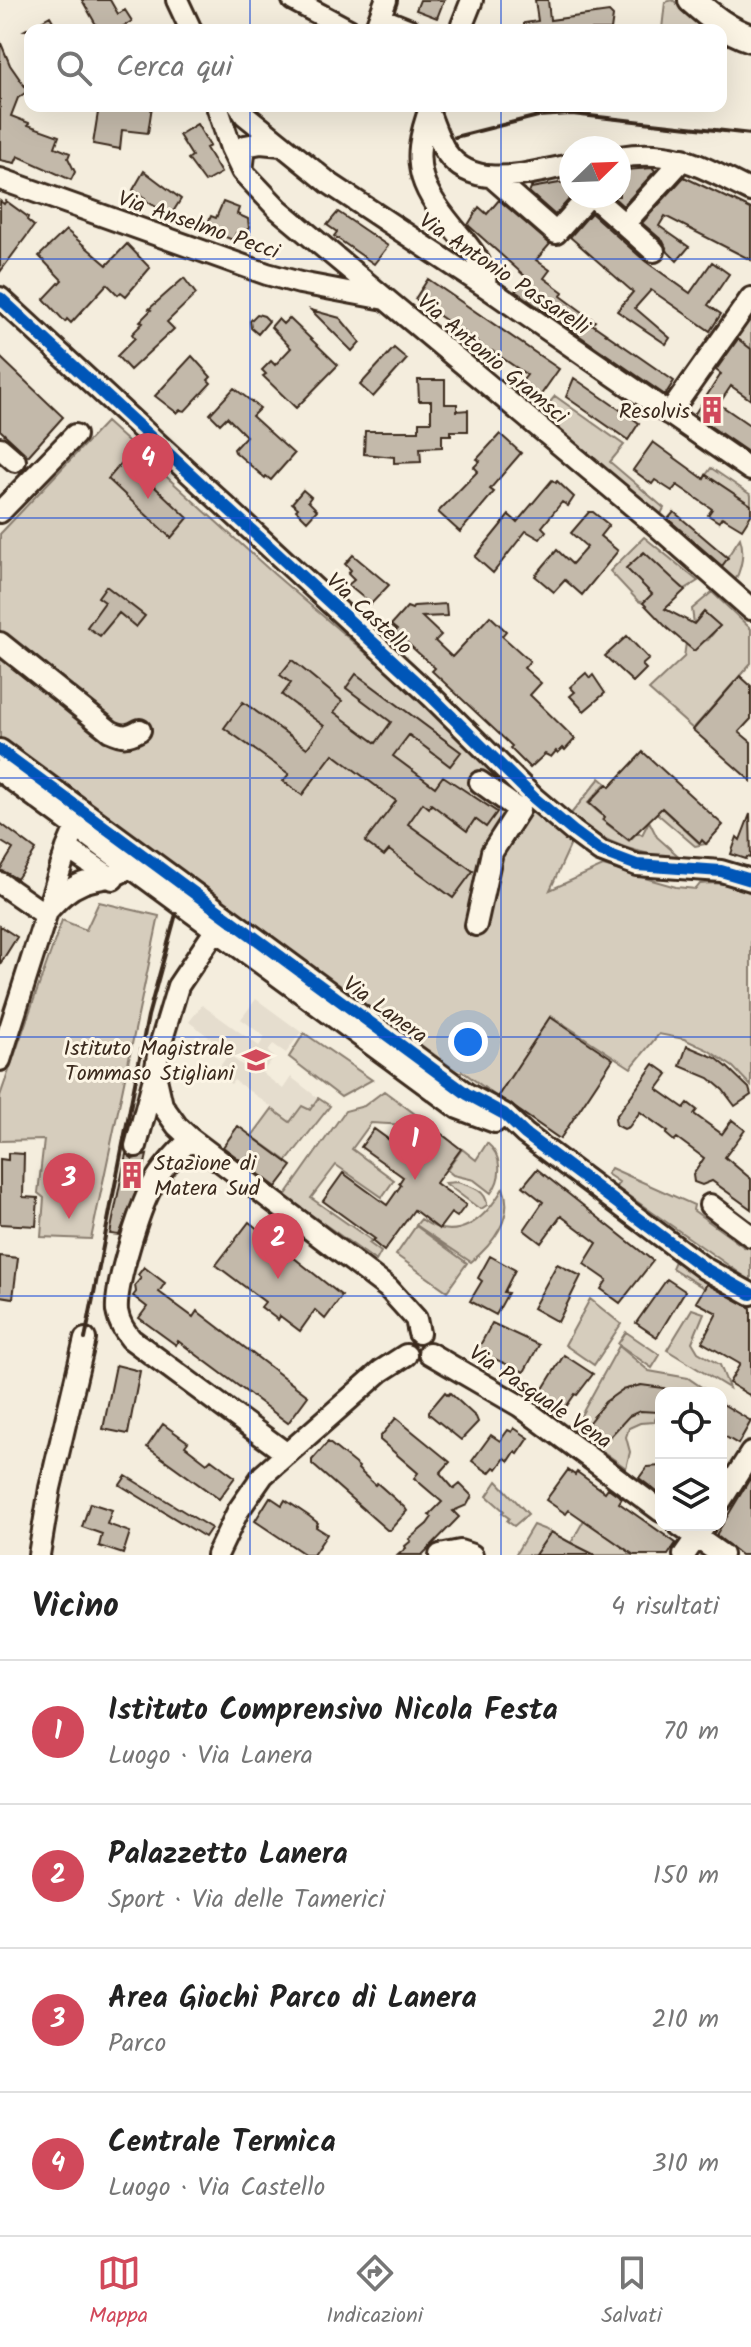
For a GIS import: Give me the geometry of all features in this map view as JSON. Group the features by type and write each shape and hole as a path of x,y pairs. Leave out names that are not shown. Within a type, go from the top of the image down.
{"main road":[{"path":"692,0 721,24"},
{"path":"727,27 751,38"}],"street":[{"path":"177,0 188,24"},
{"path":"293,0 338,24"},
{"path":"462,24 472,0"},
{"name":"Via Antonio Gramsci","path":"219,112 242,171 278,209 657,526 751,609"},
{"path":"224,128 240,112"},
{"path":"242,112 245,146 242,171"},
{"name":"Via Antonio Passarelli","path":"244,112 329,183 751,470"},
{"path":"429,112 420,138 419,173 435,206 476,255 485,275 486,287"},
{"path":"431,112 444,149 467,172 492,177 559,167"},
{"path":"245,146 261,143 281,145"},
{"path":"631,157 655,153 683,159 751,191"},
{"path":"624,224 683,159"},
{"path":"492,177 556,233 579,208"},
{"name":"Via Anselmo Pecci","path":"0,179 267,274 386,299"},
{"path":"605,208 654,251"},
{"name":"Via Castello","path":"0,298 573,831 600,851 637,865 721,871 751,880"},
{"path":"669,414 751,298"},
{"path":"0,512 75,435"},
{"path":"0,643 110,731 129,736 140,730"},
{"name":"Via Lanera","path":"0,750 85,823"},
{"name":"Via Lanera","path":"0,771 85,823 132,857 458,1108 525,1134 704,1268 751,1294"},
{"path":"476,925 492,852 519,810 480,782"},
{"path":"0,1059 67,848 85,823"},
{"name":"Via Lanera","path":"67,848 108,878 167,894 220,923"},
{"path":"47,913 65,893 83,883 116,876 132,857"},
{"name":"Via Lanera","path":"132,857 167,894"},
{"path":"0,883 47,913"},
{"path":"136,1146 178,986 220,923"},
{"path":"155,1074 162,1105 177,1126 388,1288 416,1319 419,1333 429,1341 429,1353 418,1361 406,1355"},
{"path":"191,1139 173,1156 151,1187 134,1231 117,1309 121,1326 131,1339 287,1454"},
{"path":"710,1205 751,1236"},
{"path":"406,1355 404,1342 410,1335 419,1333"},
{"path":"39,1555 50,1488 85,1339"},
{"name":"Via Pasquale Vena","path":"429,1353 520,1406 655,1507"},
{"path":"217,1555 238,1511 263,1475 381,1371 406,1355"},
{"path":"727,1491 751,1453"},
{"path":"695,1539 722,1555"},
{"path":"440,1555 460,1551 472,1555"}],"shaded area":[{"path":"673,0 698,24 663,24 665,2"},
{"path":"751,315 751,349 734,336"},
{"path":"555,396 624,445 610,462 664,508 659,518 540,414"},
{"path":"106,422 274,574 573,831 570,846 550,890 603,866 676,887 696,889 700,884 720,884 751,893 751,1086 733,1067 708,1050 684,1039 659,1034 631,1068 551,1016 497,1097 462,1071 456,1083 0,738 0,534"},
{"path":"711,468 751,495 751,505 706,475"},
{"path":"644,537 698,581 685,589 668,576 655,599 648,598 643,603 638,601 610,571"},
{"path":"740,538 742,560 735,581 720,568"},
{"path":"712,592 751,629 751,663 693,729 649,690 684,657 686,643 708,640 719,626 704,612 694,624 692,609"},
{"path":"600,778 606,783 588,803 604,817 602,820 629,841 638,832 642,835 649,821 657,837 684,861 624,847 583,826 570,815"},
{"path":"618,780 654,801 673,819 676,817 699,843 702,841 706,844 695,846"},
{"path":"99,902 159,916 91,1239 41,1237 44,1198 38,1193 44,1140 0,1141 0,1096 62,920 86,930"},
{"name":"Istituto Magistrale Tommaso Stigliani","path":"256,999 301,1032 286,1053 273,1044 268,1052 274,1057 262,1073 283,1089 291,1077 318,1098 310,1111 302,1105 291,1121 234,1080 231,1084 215,1073 228,1055 242,1065 244,1063 189,1022 202,1005 259,1046 265,1037 241,1019"},
{"path":"304,1033 372,1080 341,1097 289,1057"},
{"path":"384,1091 415,1114 406,1125 371,1123 352,1149 394,1180 382,1197 336,1165 311,1198 371,1240 369,1243 381,1252 376,1261 285,1196 345,1111 364,1106"},
{"path":"318,1098 330,1106 287,1161 252,1136 272,1109 290,1122 302,1106 310,1110"},
{"path":"487,1143 496,1154 499,1166 498,1180 491,1193 474,1180 453,1175 447,1170 462,1149 476,1160"},
{"path":"611,1168 694,1205 693,1210 744,1247 748,1239 751,1241 751,1281 616,1187 619,1182 607,1174"},
{"path":"457,1182 481,1192 487,1205 481,1209 477,1207 445,1183"},
{"path":"503,1188 506,1199 504,1220 494,1239 471,1262 416,1225 421,1219 446,1230 468,1225 488,1210"},
{"path":"416,1226 467,1263 447,1291 396,1255"},
{"path":"675,1261 707,1283 704,1288 672,1268"},
{"path":"590,1299 621,1324 594,1365 565,1345"},
{"path":"692,1309 704,1313 692,1342 698,1352 720,1365 729,1388 667,1350"},
{"path":"626,1332 660,1355 652,1368 618,1344"},
{"path":"619,1346 649,1371 688,1378 701,1387 655,1387 655,1420 629,1428 626,1437 630,1452 626,1468 573,1430"},
{"path":"497,1481 528,1514 514,1526 507,1521 509,1518 502,1513 504,1511 487,1496"},
{"path":"584,1520 634,1555 589,1555 571,1543"},
{"path":"533,1525 551,1532 535,1555 515,1555"}],"building":[{"path":"82,0 110,0 118,14 125,10 132,21 127,24 96,24"},
{"path":"420,0 444,0 437,18 416,10"},
{"path":"535,0 548,0 550,20 609,12 613,16 612,24 524,24 538,21"},
{"path":"50,16 55,24 36,24"},
{"path":"0,41 10,65 24,85 24,94 18,98 11,116 59,136 55,147 70,153 68,158 75,172 71,180 18,156 15,163 0,160"},
{"path":"98,112 151,112 148,133 122,130 120,149 93,144"},
{"path":"197,124 210,146 206,148 221,173 205,182 188,159 192,156 179,135"},
{"path":"653,168 655,171 631,197 631,170"},
{"path":"144,171 181,199 171,215 133,190"},
{"path":"684,177 751,209 751,260 665,216 659,226 689,247 677,261 663,241 642,223"},
{"path":"559,183 561,208 555,215 529,192 531,188"},
{"path":"499,200 550,244 536,260 550,270 544,278 563,292 561,296 595,321 592,324 674,381 665,395 515,291 527,278 468,225 479,207 487,214"},
{"path":"0,201 4,204 6,201 28,217 27,220 34,226 0,272"},
{"path":"223,202 239,208 237,214 248,219 249,228 242,234 236,233 233,240 205,229 211,216 216,218"},
{"path":"338,212 388,246 374,264 334,236 337,232 327,225"},
{"path":"591,213 645,261 690,293 712,262 729,274 708,305 721,314 710,331 651,290 635,308 670,338 666,344 617,311 633,292 570,237"},
{"path":"66,230 107,265 127,244 150,268 126,296 121,292 118,295 107,284 71,323 67,319 65,322 44,299 62,280 39,256"},
{"path":"184,278 196,294 167,322 174,329 130,370 117,356 135,338 132,334 143,323 140,321 149,309"},
{"path":"428,279 559,369 533,406 515,390 527,375 492,351 484,363 474,356 482,345 415,299"},
{"path":"311,310 340,318 360,342 352,351"},
{"path":"257,314 269,321 258,334 251,328 250,321"},
{"path":"289,318 338,365 296,408 263,376 266,374 262,370 271,361 275,365 291,348 271,327 278,319 283,324"},
{"path":"738,339 751,349 751,400 731,386 719,404 751,426 751,454 694,415 721,374 716,370"},
{"path":"394,348 407,359 373,397 360,385"},
{"path":"192,356 211,377 208,380 211,383 185,411 177,413 155,396"},
{"path":"0,357 63,417 28,456 0,430"},
{"path":"574,378 639,423 628,440 566,397"},
{"path":"418,380 445,380 445,404 457,404 457,411 468,410 468,431 451,431 451,435 442,435 442,447 420,448 421,462 394,463 394,457 364,454 365,431 419,431 419,422 431,422 431,401 419,401"},
{"path":"234,388 260,408 252,416 294,454 271,480 235,452 234,449 246,436 227,417 220,424 210,414"},
{"path":"500,434 521,453 490,489 494,492 460,532 438,512 478,471 474,467 480,461 477,459"},
{"path":"653,442 704,479 706,475 751,505 751,515 742,529 722,517 719,522 708,515 712,509 677,485 672,491 655,480 652,484 633,470"},
{"path":"125,459 188,518 171,538 108,479"},
{"path":"552,480 574,497 568,506 562,502 542,527 546,531 540,539 526,531 493,573 475,557 509,515 517,522"},
{"path":"303,490 311,497 308,501 317,510 307,521 292,503"},
{"path":"589,512 609,525 600,536 618,551 582,595 565,580 554,592 535,576 557,550 572,564 587,547 571,533"},
{"path":"674,512 728,558 722,566 668,519"},
{"path":"644,552 685,590 665,609 694,624 704,612 720,626 694,651 643,603 652,594 626,568"},
{"path":"353,555 389,585 371,604 348,585 354,580 345,564"},
{"path":"106,586 145,616 136,627 119,613 100,636 87,627 105,602 98,597"},
{"path":"446,604 447,616 422,617 441,635 435,641 452,657 490,616 506,631 502,636 530,661 524,668 541,683 530,695 575,739 565,750 556,751 551,757 545,754 530,768 510,748 512,746 432,671 435,668 391,625 407,607"},
{"path":"627,636 649,659 642,665 646,669 633,682 605,656"},
{"path":"292,660 342,701 334,712 376,743 391,722 346,688 356,674 461,752 450,766 409,735 393,756 435,787 443,776 497,812 486,827 475,819 467,831 431,804 429,808 423,803 408,824 473,871 453,898 389,850 384,856 365,842 396,801 333,754 302,795 283,781 289,774 224,728 243,702 307,748 324,726 282,695 291,683 280,675"},
{"path":"586,673 590,678 593,675 605,693 584,711 570,696 575,692 570,687"},
{"path":"740,676 751,686 751,719 739,732 751,742 751,781 693,730"},
{"path":"643,752 723,825 706,844 702,840 700,843 662,808 629,840 603,820 605,817 589,803 607,784 610,787"},
{"path":"750,814 751,858 746,859 731,854"},
{"path":"0,823 36,850 17,879 0,870 13,849 0,841"},
{"path":"0,926 17,937 0,964"},
{"path":"550,1017 613,1059 560,1139 498,1096"},
{"path":"687,1046 716,1058 749,1088 751,1095 735,1106 709,1078 680,1066"},
{"path":"654,1064 668,1074 657,1089 684,1108 688,1103 697,1110 694,1114 722,1134 732,1120 745,1130 725,1157 751,1179 751,1209 712,1181 702,1185 694,1182 693,1175 704,1158 677,1138 674,1141 666,1134 668,1132 640,1112 629,1127 624,1129 616,1125 615,1118"},
{"path":"417,1115 461,1149 436,1183 466,1205 457,1217 451,1213 439,1229 414,1210 384,1251 372,1241 375,1239 323,1201 343,1173 387,1205 403,1177 361,1147 374,1129 395,1144"},
{"path":"238,1126 292,1166 276,1187 223,1147"},
{"path":"8,1153 24,1154 23,1197 38,1198 36,1226 0,1224 0,1159 8,1160"},
{"name":"Stazione di Matera Sud","path":"126,1154 133,1159 147,1155 142,1177 119,1235 110,1234"},
{"path":"537,1169 653,1261 620,1303 601,1289 607,1280 584,1264 597,1243 561,1216 541,1243 524,1230 543,1202 523,1186"},
{"path":"249,1222 342,1296 325,1319 315,1310 300,1331 261,1307 265,1302 216,1265"},
{"path":"0,1256 18,1258 13,1298 0,1296"},
{"path":"490,1256 515,1270 504,1292 508,1293 496,1315 470,1301 482,1281 478,1278"},
{"path":"557,1264 581,1276 558,1322 533,1308"},
{"path":"144,1267 165,1283 159,1292 193,1317 197,1311 308,1396 288,1423 178,1341 176,1345 139,1318 147,1307 133,1296 135,1285 141,1278 138,1275"},
{"path":"667,1279 685,1291 657,1337 636,1323"},
{"path":"707,1284 751,1308 751,1396 729,1383 740,1364 702,1342 717,1313 696,1302"},
{"path":"492,1323 539,1345 524,1372 477,1351"},
{"path":"564,1355 593,1374 559,1417 536,1400"},
{"path":"116,1365 140,1371 128,1434 103,1429"},
{"path":"641,1385 656,1387 655,1412 640,1411 629,1416 608,1439 588,1434 591,1430 586,1426 605,1402 622,1390"},
{"path":"445,1392 450,1393 478,1422 461,1440 429,1414"},
{"path":"727,1407 751,1421 738,1444 727,1438"},
{"path":"396,1418 450,1462 440,1473 454,1489 460,1484 472,1496 467,1505 453,1511 459,1517 422,1555 398,1555 411,1541 409,1539 427,1524 432,1517 429,1515 442,1502 414,1478 418,1473 380,1440"},
{"path":"163,1424 188,1442 185,1446 207,1463 211,1459 235,1477 219,1499 147,1447"},
{"path":"514,1428 529,1438 518,1454 515,1452 509,1461 505,1458 497,1469 494,1467 489,1473 472,1461 491,1435 500,1441 508,1430 512,1432"},
{"path":"328,1442 405,1508 407,1511 390,1530 312,1464"},
{"path":"655,1466 655,1490 639,1478 647,1467"},
{"path":"568,1470 575,1475 577,1472 605,1492 608,1488 622,1498 619,1503 676,1543 668,1555 634,1555 569,1510 566,1514 546,1500"},
{"path":"126,1476 211,1528 205,1537 120,1485"},
{"path":"751,1477 751,1555 741,1555 716,1535 718,1531 727,1531 727,1517"},
{"path":"270,1497 282,1505 285,1500 318,1523 316,1527 327,1534 313,1555 306,1555 255,1521"},
{"path":"90,1503 112,1510 107,1524 130,1532 123,1554 99,1546 102,1534 82,1527"},
{"path":"551,1532 571,1543 595,1555 535,1555"}],"railway":[{"path":"455,137 538,116 572,114 751,134"},
{"path":"85,1339 148,1016 176,914"}],"cycle path":[{"path":"0,298 573,831 600,851 637,865 721,871 751,880"},
{"path":"0,750 467,1094 504,1114 525,1134 704,1268 751,1294"}],"place":[{"name":"Resolvis","path":"712,410"},
{"name":"Centrale Termica","path":"148,499"},
{"name":"Istituto Magistrale Tommaso Stigliani","path":"256,1060"},
{"name":"Stazione di Matera Sud","path":"132,1175"},
{"name":"Istituto Comprensivo Nicola Festa","path":"415,1180"},
{"name":"Area Giochi Parco di Lanera","path":"69,1219"},
{"name":"Palazzetto Lanera","path":"278,1279"}]}
